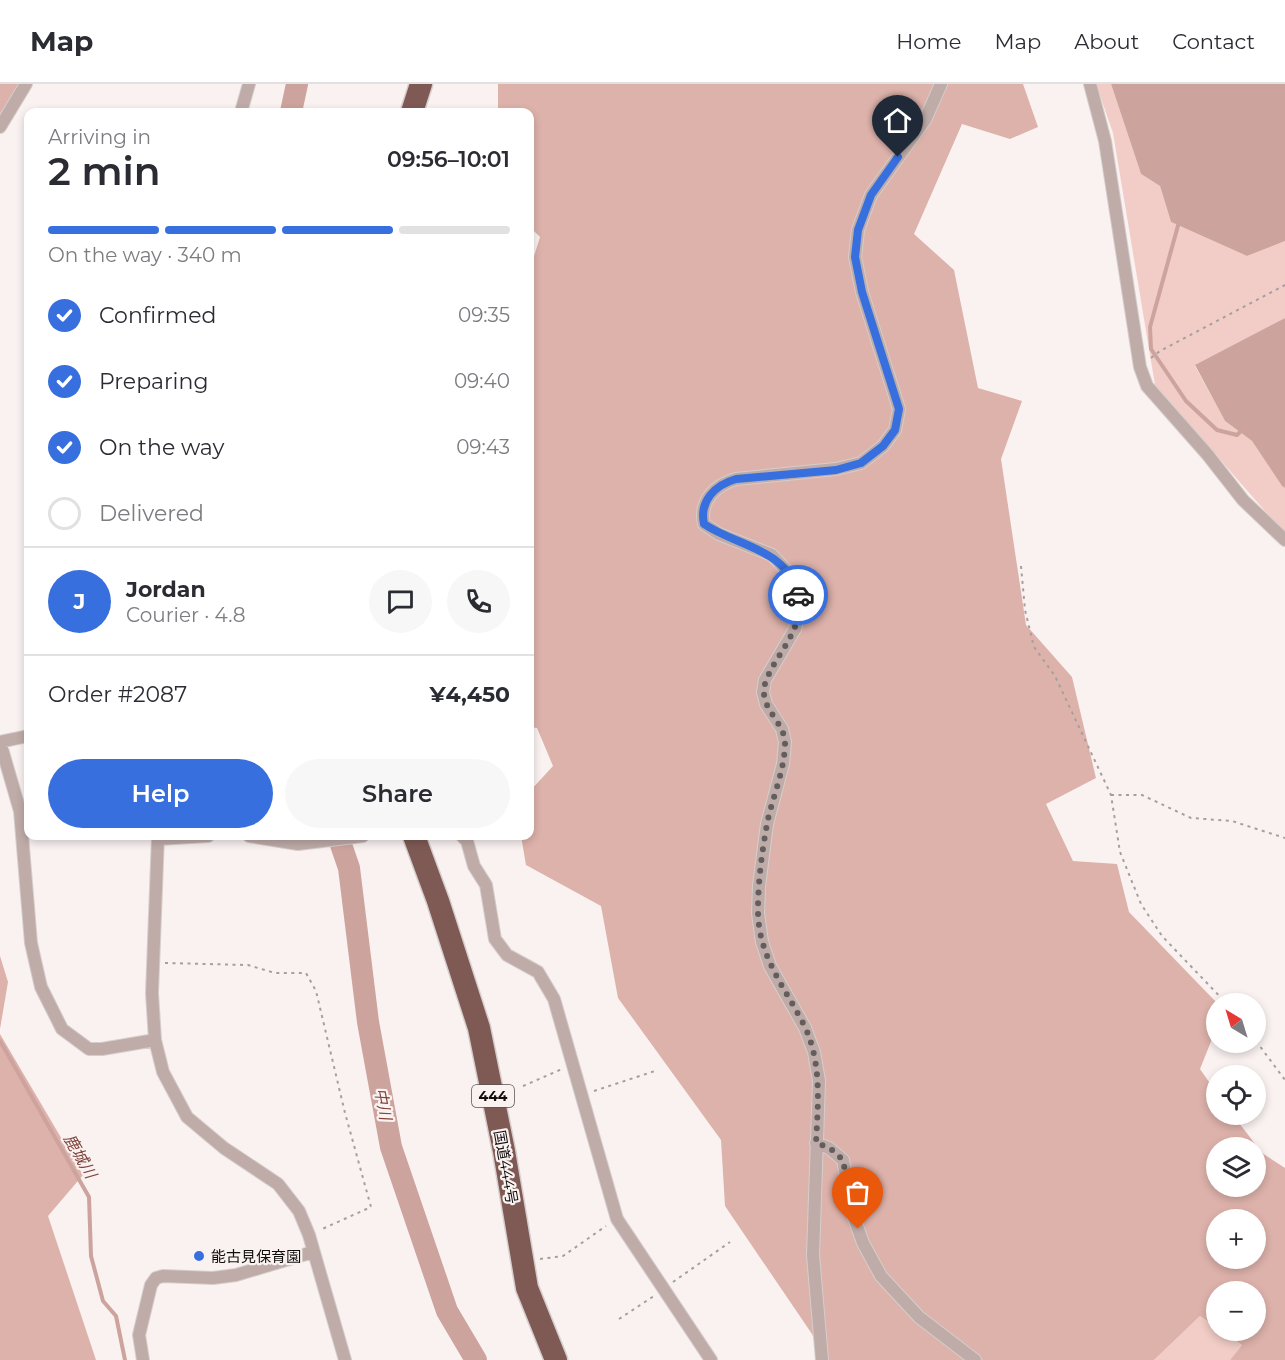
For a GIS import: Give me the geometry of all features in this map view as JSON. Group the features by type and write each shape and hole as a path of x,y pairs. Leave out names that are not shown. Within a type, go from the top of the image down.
{"highway":[{"path":"413,108 421,84"},
{"name":"国道444号","path":"415,840 479,1028 504,1151 527,1288 556,1360"}],"street":[{"path":"0,127 26,84"},
{"path":"242,108 249,84"},
{"path":"822,1360 813,1255 819,1081 805,1028 770,966 762,942 758,913 767,824 783,764 785,742 782,729 766,704 763,692 765,680 795,629 800,605 796,589 786,570 771,555 719,534 704,524 701,513 710,494 723,483 736,479 836,470 861,463 883,446 895,430 899,409 862,292 855,257 858,230 871,195 925,120 941,84"},
{"path":"1090,84 1105,141 1140,367 1147,386 1207,454 1243,500 1285,540"},
{"path":"24,737 0,742 20,811 31,944 41,987 62,1029 89,1049 156,1040"},
{"path":"158,840 152,993 156,1040 163,1072 188,1117 224,1148 278,1184 299,1211 309,1235 345,1360"},
{"path":"277,840 298,843 326,840"},
{"path":"465,840 474,866 486,885 495,939 507,955 538,972 554,999 617,1219 711,1360"},
{"path":"816,1143 830,1148 843,1160 853,1215 863,1243 880,1276 919,1317 975,1360"},
{"path":"143,1360 139,1335 151,1285 156,1278 163,1276 213,1278 236,1275 314,1252"}],"path":[{"path":"1151,358 1160,351 1285,285"},
{"path":"1021,566 1025,610 1034,647 1055,676 1110,795 1120,852 1141,904 1162,936 1216,993"},
{"path":"1110,795 1142,795 1191,818 1232,821 1285,838"},
{"path":"153,962 248,965 275,973 306,973 316,991 345,1113 371,1207 309,1235"},
{"path":"1265,1053 1285,1080"},
{"path":"523,1086 574,1064"},
{"path":"582,1094 658,1070"},
{"path":"522,1261 563,1256 617,1219"},
{"path":"619,1319 730,1242"}],"shaded area":[{"path":"0,84 20,84 0,115"},
{"path":"498,84 1023,84 1038,127 1010,139 962,124 914,234 954,270 978,388 1022,401 1001,459 1026,625 1072,677 1096,778 1046,804 1073,861 1117,864 1129,912 1207,993 1206,1053 1200,1069 1206,1078 1206,1125 1241,1125 1250,1137 1206,1137 1206,1197 1266,1197 1266,1156 1285,1168 1285,1360 1230,1360 1242,1345 1236,1341 1266,1341 1266,1281 1206,1281 1206,1320 1200,1316 1154,1360 821,1360 812,1334 725,1206 721,1140 618,998 601,906 526,865 522,840 534,840 534,787 553,766 537,728 534,728 534,256 540,237 534,231 534,108 498,108"},
{"path":"1096,84 1111,84 1141,174 1160,186 1171,222 1247,256 1285,241 1285,318 1195,366 1225,421 1252,441 1285,488 1285,534 1155,385 1113,133"},
{"path":"1111,84 1285,84 1285,241 1247,256 1171,222 1160,186 1141,174"},
{"path":"1285,318 1285,488 1252,441 1225,421 1195,365"},
{"path":"0,956 8,982 0,1029"},
{"path":"0,1034 83,1175 48,1216 96,1360 0,1360"},
{"path":"1200,1316 1206,1320 1206,1341 1236,1341 1242,1345 1230,1360 1154,1360"}],"waterway":[{"name":"中川","path":"292,108 297,84"},
{"path":"1179,222 1150,327 1151,349 1186,401 1217,430 1237,435 1243,429"},
{"name":"中川","path":"339,840 349,868 368,1022 391,1147 447,1311 476,1360"},
{"name":"鹿城川","path":"0,1041 89,1197 91,1256 103,1301 116,1316 125,1360"}],"way so far":[{"path":"798,595 800,605 795,629 765,680 763,692 766,704 782,729 785,742 783,764 767,824 758,913 762,942 770,966 805,1028 813,1052 819,1081 816,1143 830,1148 843,1160 853,1215 858,1229"}],"place":[{"name":"能古見保育園","path":"199,1256"}],"route":[{"path":"798,595 786,570 771,555 719,534 704,524 701,513 710,494 723,483 736,479 836,470 861,463 883,446 895,430 899,409 895,390 862,292 855,257 858,230 871,195 898,157"}]}
